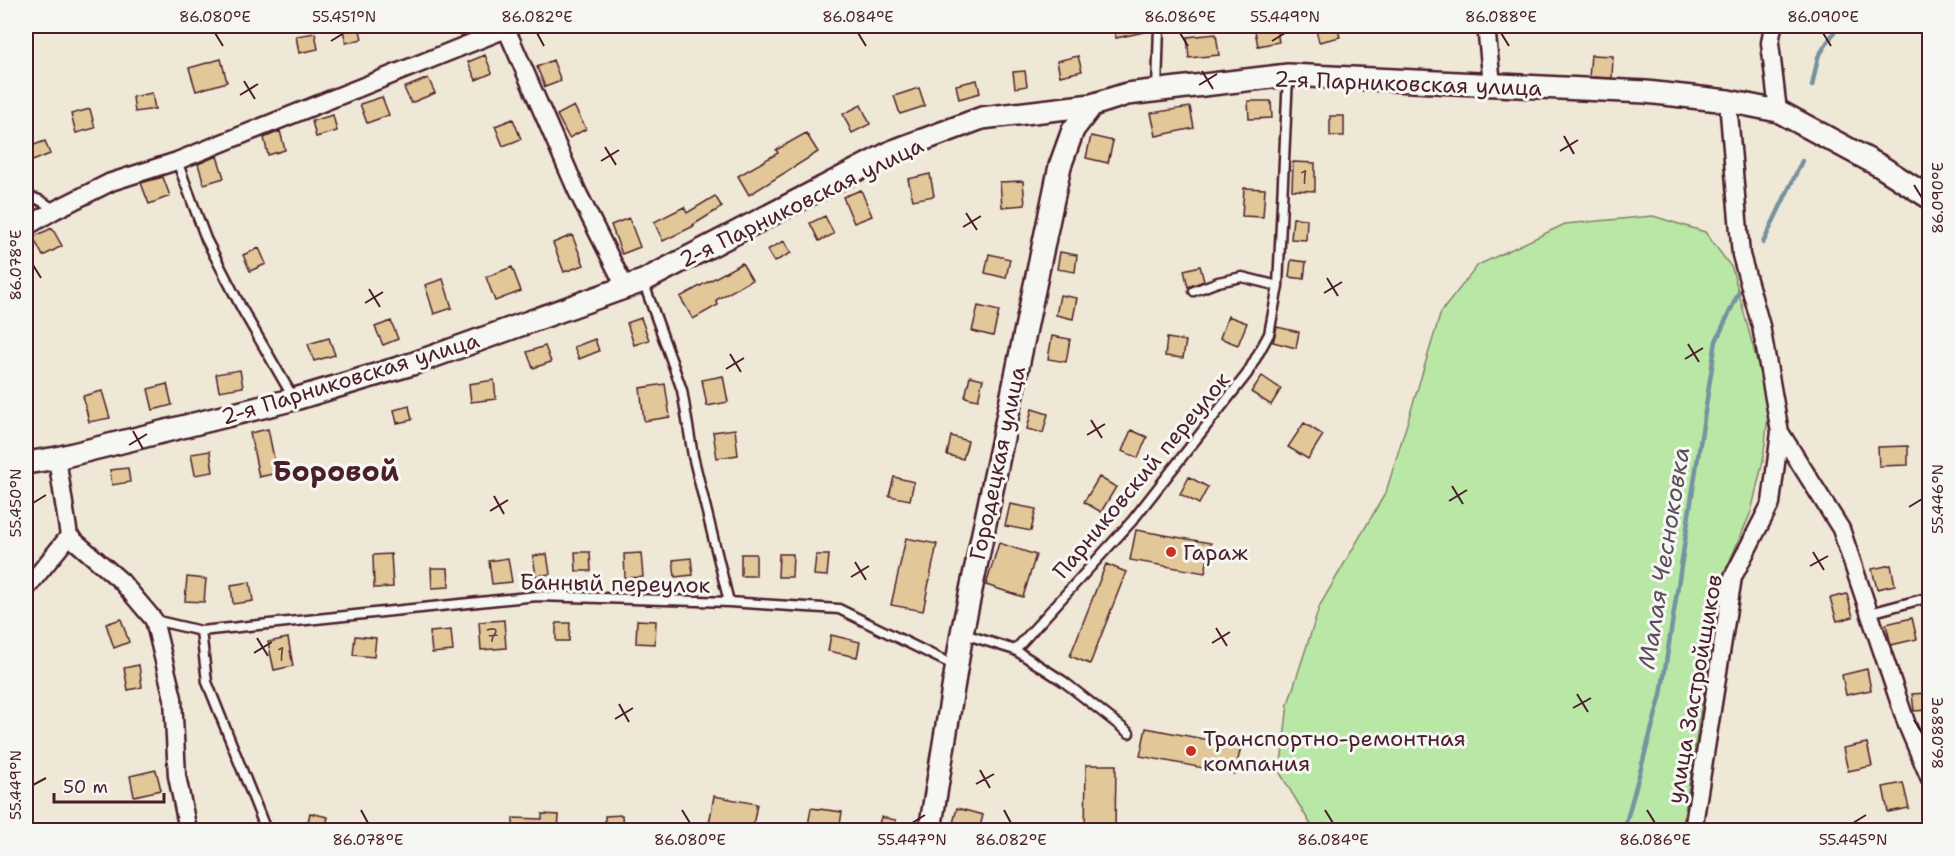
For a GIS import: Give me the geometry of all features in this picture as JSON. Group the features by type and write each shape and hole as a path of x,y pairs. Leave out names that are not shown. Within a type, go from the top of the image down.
{"street":[{"path":"1486,26 1492,84"},
{"path":"1773,26 1770,43 1778,111"},
{"path":"26,227 111,182 177,161 505,27 577,191 634,284"},
{"name":"2-я Парниковская улица","path":"26,463 57,458 295,399 412,364 634,284 904,147 982,117 1092,105 1128,94 1288,75 1646,92 1728,101 1778,111 1880,166 1929,198"},
{"name":"улица Застройщиков","path":"1693,831 1732,578 1771,503 1780,432 1761,326 1741,255 1728,101"},
{"name":"Городецкая улица","path":"930,831 962,633 1060,166 1072,130 1092,105"},
{"path":"1780,432 1841,529 1907,725 1929,779"},
{"path":"57,458 69,536 121,580 154,620 173,699 177,776 188,831"},
{"path":"26,589 69,536"}],"lane":[{"path":"1157,90 1159,26"},
{"name":"Парниковский переулок","path":"1015,650 1132,521 1247,374 1269,334 1278,286 1288,75"},
{"path":"177,161 206,239 242,309 295,399"},
{"path":"26,197 30,196 44,202 55,210"},
{"path":"1194,291 1218,282 1242,277 1278,286"},
{"path":"634,284 682,390 693,456 729,602"},
{"name":"Банный переулок","path":"154,620 201,631 537,596 729,602 839,609 956,666"},
{"path":"1869,613 1929,597"},
{"path":"201,631 207,682 266,831"},
{"path":"962,633 1015,650 1063,681 1129,733"}],"green space":[{"path":"1653,216 1705,232 1732,268 1769,406 1763,461 1751,512 1721,581 1682,830 1314,830 1280,773 1288,704 1320,605 1386,492 1441,312 1478,265 1565,224"}],"building":[{"path":"342,26 359,26 362,39 346,43"},
{"path":"1113,26 1149,26 1149,31 1116,38"},
{"path":"1254,26 1276,26 1279,42 1258,46"},
{"path":"1315,26 1337,26 1340,37 1319,42"},
{"path":"315,33 318,49 299,53 296,36"},
{"path":"1216,34 1219,55 1189,58 1187,37"},
{"path":"485,55 492,73 476,80 468,62"},
{"path":"1591,55 1613,56 1612,78 1589,77"},
{"path":"1078,56 1082,71 1060,76 1057,61"},
{"path":"221,59 227,82 196,91 189,68"},
{"path":"553,60 561,81 545,87 537,67"},
{"path":"1025,71 1027,86 1015,88 1013,72"},
{"path":"428,78 435,93 411,103 404,88"},
{"path":"977,80 980,93 959,99 956,85"},
{"path":"919,88 925,106 900,114 894,96"},
{"path":"152,93 155,109 135,112 133,97"},
{"path":"382,97 389,115 367,123 360,104"},
{"path":"1248,101 1271,101 1272,118 1249,119"},
{"path":"861,105 870,124 852,133 843,114"},
{"path":"574,106 586,129 569,138 557,115"},
{"path":"1190,107 1194,128 1156,136 1151,113"},
{"path":"90,109 95,128 76,133 71,114"},
{"path":"333,115 337,131 316,137 312,121"},
{"path":"1330,116 1344,116 1344,136 1330,136"},
{"path":"513,119 521,139 503,146 495,126"},
{"path":"280,131 285,150 268,155 264,138"},
{"path":"806,133 818,152 749,195 738,176 778,153 776,150"},
{"path":"1091,136 1113,141 1108,163 1086,158"},
{"path":"45,141 50,154 30,162 26,148"},
{"path":"217,156 224,178 204,184 198,164"},
{"path":"1293,162 1315,163 1315,191 1292,190"},
{"path":"930,174 934,196 913,200 908,179"},
{"path":"163,177 170,196 149,204 141,183"},
{"path":"1023,181 1025,205 1002,207 1000,182"},
{"path":"1244,188 1265,189 1263,217 1242,216"},
{"path":"861,190 872,216 854,223 843,197"},
{"path":"715,196 722,207 694,226 663,241 654,222 684,207 687,213"},
{"path":"825,216 834,234 819,241 810,223"},
{"path":"629,218 640,247 622,254 611,225"},
{"path":"1293,218 1307,219 1306,240 1291,239"},
{"path":"52,228 62,246 43,256 33,237"},
{"path":"572,235 584,265 564,272 553,243"},
{"path":"784,241 791,253 774,262 767,250"},
{"path":"259,248 266,264 250,271 243,255"},
{"path":"1060,252 1077,255 1075,272 1057,269"},
{"path":"989,254 1010,259 1006,278 985,273"},
{"path":"1291,260 1306,262 1304,279 1289,277"},
{"path":"742,263 752,280 716,300 718,305 693,319 680,297"},
{"path":"1200,266 1204,281 1188,287 1184,270"},
{"path":"512,267 521,291 495,301 486,277"},
{"path":"443,279 452,308 434,314 425,285"},
{"path":"1060,295 1077,298 1073,319 1056,315"},
{"path":"978,306 999,311 993,336 972,331"},
{"path":"1228,316 1247,323 1238,345 1220,338"},
{"path":"641,318 649,340 634,345 627,323"},
{"path":"391,321 398,339 383,345 375,327"},
{"path":"1277,327 1299,332 1296,348 1273,342"},
{"path":"1052,336 1070,339 1066,362 1048,359"},
{"path":"329,338 335,355 314,361 308,344"},
{"path":"1167,338 1186,341 1183,358 1165,356"},
{"path":"595,339 599,351 579,359 574,347"},
{"path":"545,346 551,362 533,368 527,352"},
{"path":"240,370 243,387 219,391 216,374"},
{"path":"723,376 728,402 707,406 702,380"},
{"path":"970,376 983,379 978,400 965,397"},
{"path":"1262,376 1281,389 1271,405 1251,392"},
{"path":"494,380 496,399 471,402 469,384"},
{"path":"167,384 172,405 153,410 148,389"},
{"path":"665,384 670,417 644,421 640,388"},
{"path":"102,391 110,418 89,422 83,396"},
{"path":"409,406 412,420 397,423 394,410"},
{"path":"1032,409 1048,414 1043,433 1027,429"},
{"path":"1304,423 1323,435 1308,459 1288,447"},
{"path":"268,429 277,473 259,477 250,433"},
{"path":"735,429 738,455 717,458 713,432"},
{"path":"1131,430 1147,437 1138,458 1122,451"},
{"path":"951,436 968,441 963,459 947,455"},
{"path":"1908,446 1908,465 1879,466 1878,447"},
{"path":"210,451 213,472 195,475 191,454"},
{"path":"128,468 130,482 112,485 110,470"},
{"path":"894,477 914,482 910,500 889,496"},
{"path":"1099,477 1116,487 1101,512 1084,502"},
{"path":"1189,477 1208,487 1199,504 1180,494"},
{"path":"1010,504 1036,509 1031,531 1005,526"},
{"name":"Гараж","path":"1136,530 1211,543 1205,573 1130,560"},
{"path":"906,538 937,544 923,611 891,605"},
{"path":"999,543 1036,555 1023,597 986,585"},
{"path":"575,552 590,552 591,571 576,571"},
{"path":"641,553 643,577 625,578 624,554"},
{"path":"391,554 393,587 374,588 373,555"},
{"path":"547,554 550,574 536,576 533,556"},
{"path":"741,554 756,554 756,576 741,576"},
{"path":"779,554 793,554 792,577 778,577"},
{"path":"816,555 829,555 827,576 814,575"},
{"path":"508,558 512,582 492,584 489,561"},
{"path":"691,558 693,575 675,577 673,560"},
{"name":"Гараж","path":"1106,564 1126,572 1090,664 1070,656"},
{"path":"1891,565 1895,585 1877,589 1872,569"},
{"path":"431,568 448,568 449,587 432,588"},
{"path":"187,577 206,579 204,602 185,601"},
{"path":"250,582 253,601 233,604 231,585"},
{"path":"1847,594 1853,617 1837,621 1830,598"},
{"path":"1912,618 1917,639 1891,645 1886,624"},
{"path":"121,619 129,642 114,648 106,624"},
{"path":"504,620 506,648 481,650 479,622"},
{"path":"637,620 656,621 655,644 636,643"},
{"path":"556,623 570,623 569,641 556,641"},
{"path":"451,630 453,651 432,653 430,632"},
{"path":"831,635 860,642 857,657 828,651"},
{"path":"355,636 376,638 374,657 353,655"},
{"path":"288,638 293,666 274,670 268,642"},
{"path":"139,665 142,687 128,690 124,668"},
{"path":"1867,669 1871,690 1846,695 1842,675"},
{"path":"1926,693 1928,710 1914,711 1912,694"},
{"name":"Транспортно-ремонтная компания","path":"1146,728 1241,746 1235,774 1140,756"},
{"path":"1867,743 1872,766 1848,771 1843,748"},
{"path":"1086,765 1116,765 1115,831 1085,831"},
{"path":"156,770 161,790 134,796 130,776"},
{"path":"1903,783 1909,808 1888,812 1883,787"},
{"path":"714,796 757,804 752,831 709,824"},
{"path":"811,808 842,812 839,831 808,826"},
{"path":"957,808 983,815 979,831 951,831"},
{"path":"310,813 328,817 325,831 306,831"},
{"path":"542,814 559,815 558,831 513,831 513,818 542,819"},
{"path":"622,815 623,831 605,831 605,816"},
{"path":"881,817 896,820 896,831 877,831"}],"waterway":[{"name":"Малая Чесноковка","path":"1812,86 1818,57 1838,26"},
{"name":"Малая Чесноковка","path":"1763,243 1802,161"},
{"name":"Малая Чесноковка","path":"1624,830 1661,695 1716,341 1739,292"}],"place":[{"name":"Гараж","path":"1171,552"},
{"name":"Транспортно-ремонтная компания","path":"1191,751"}],"district":[{"name":"Боровой","path":"336,471"}]}
